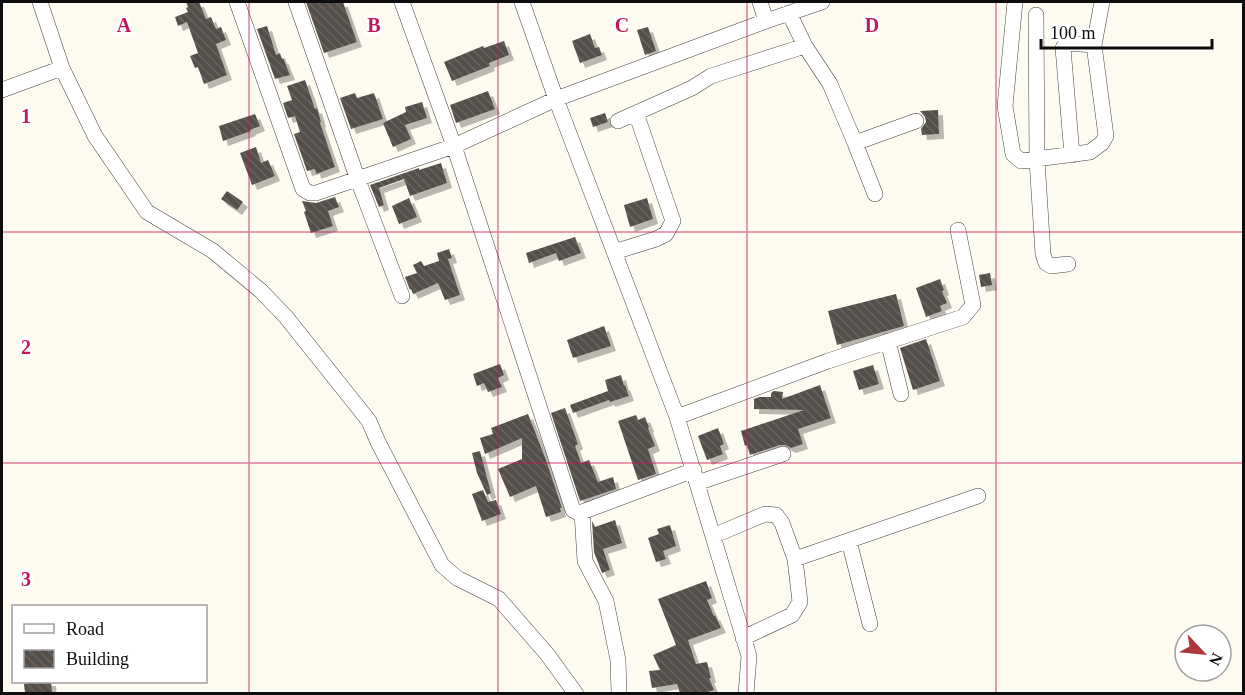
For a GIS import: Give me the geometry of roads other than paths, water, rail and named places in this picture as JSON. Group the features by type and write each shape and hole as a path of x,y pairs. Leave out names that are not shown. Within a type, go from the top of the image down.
{"street":[{"path":"40,2 62,68 95,135 147,212 213,251 261,291 286,316 369,422 442,565 457,578 499,599 547,654 576,693"},
{"path":"237,2 303,189 310,193 358,180 454,146 556,99 822,2"},
{"path":"296,2 358,180 402,296"},
{"path":"402,2 454,146 573,510 582,512 696,477 783,454"},
{"path":"522,2 556,99 677,417 749,656 746,693"},
{"path":"760,2 766,21"},
{"path":"1016,2 1005,106 1013,154 1021,161 1090,152 1102,143 1106,136 1094,45 1102,2"},
{"path":"789,13 805,46 830,84 875,194"},
{"path":"1036,15 1038,160 1043,254 1046,263 1052,266 1068,264"},
{"path":"1072,155 1063,48 1066,43 1094,45"},
{"path":"618,121 692,88 711,76 805,46"},
{"path":"2,90 62,68"},
{"path":"614,252 666,234 673,221 636,113"},
{"path":"855,143 916,121"},
{"path":"677,417 817,364 963,317 973,305 958,230"},
{"path":"888,341 902,394"},
{"path":"795,559 978,496"},
{"path":"582,512 585,561 606,601 618,660 619,693"},
{"path":"713,536 765,514 776,515 782,523 795,559 800,602 792,615 743,638"},
{"path":"849,541 870,624"}]}
